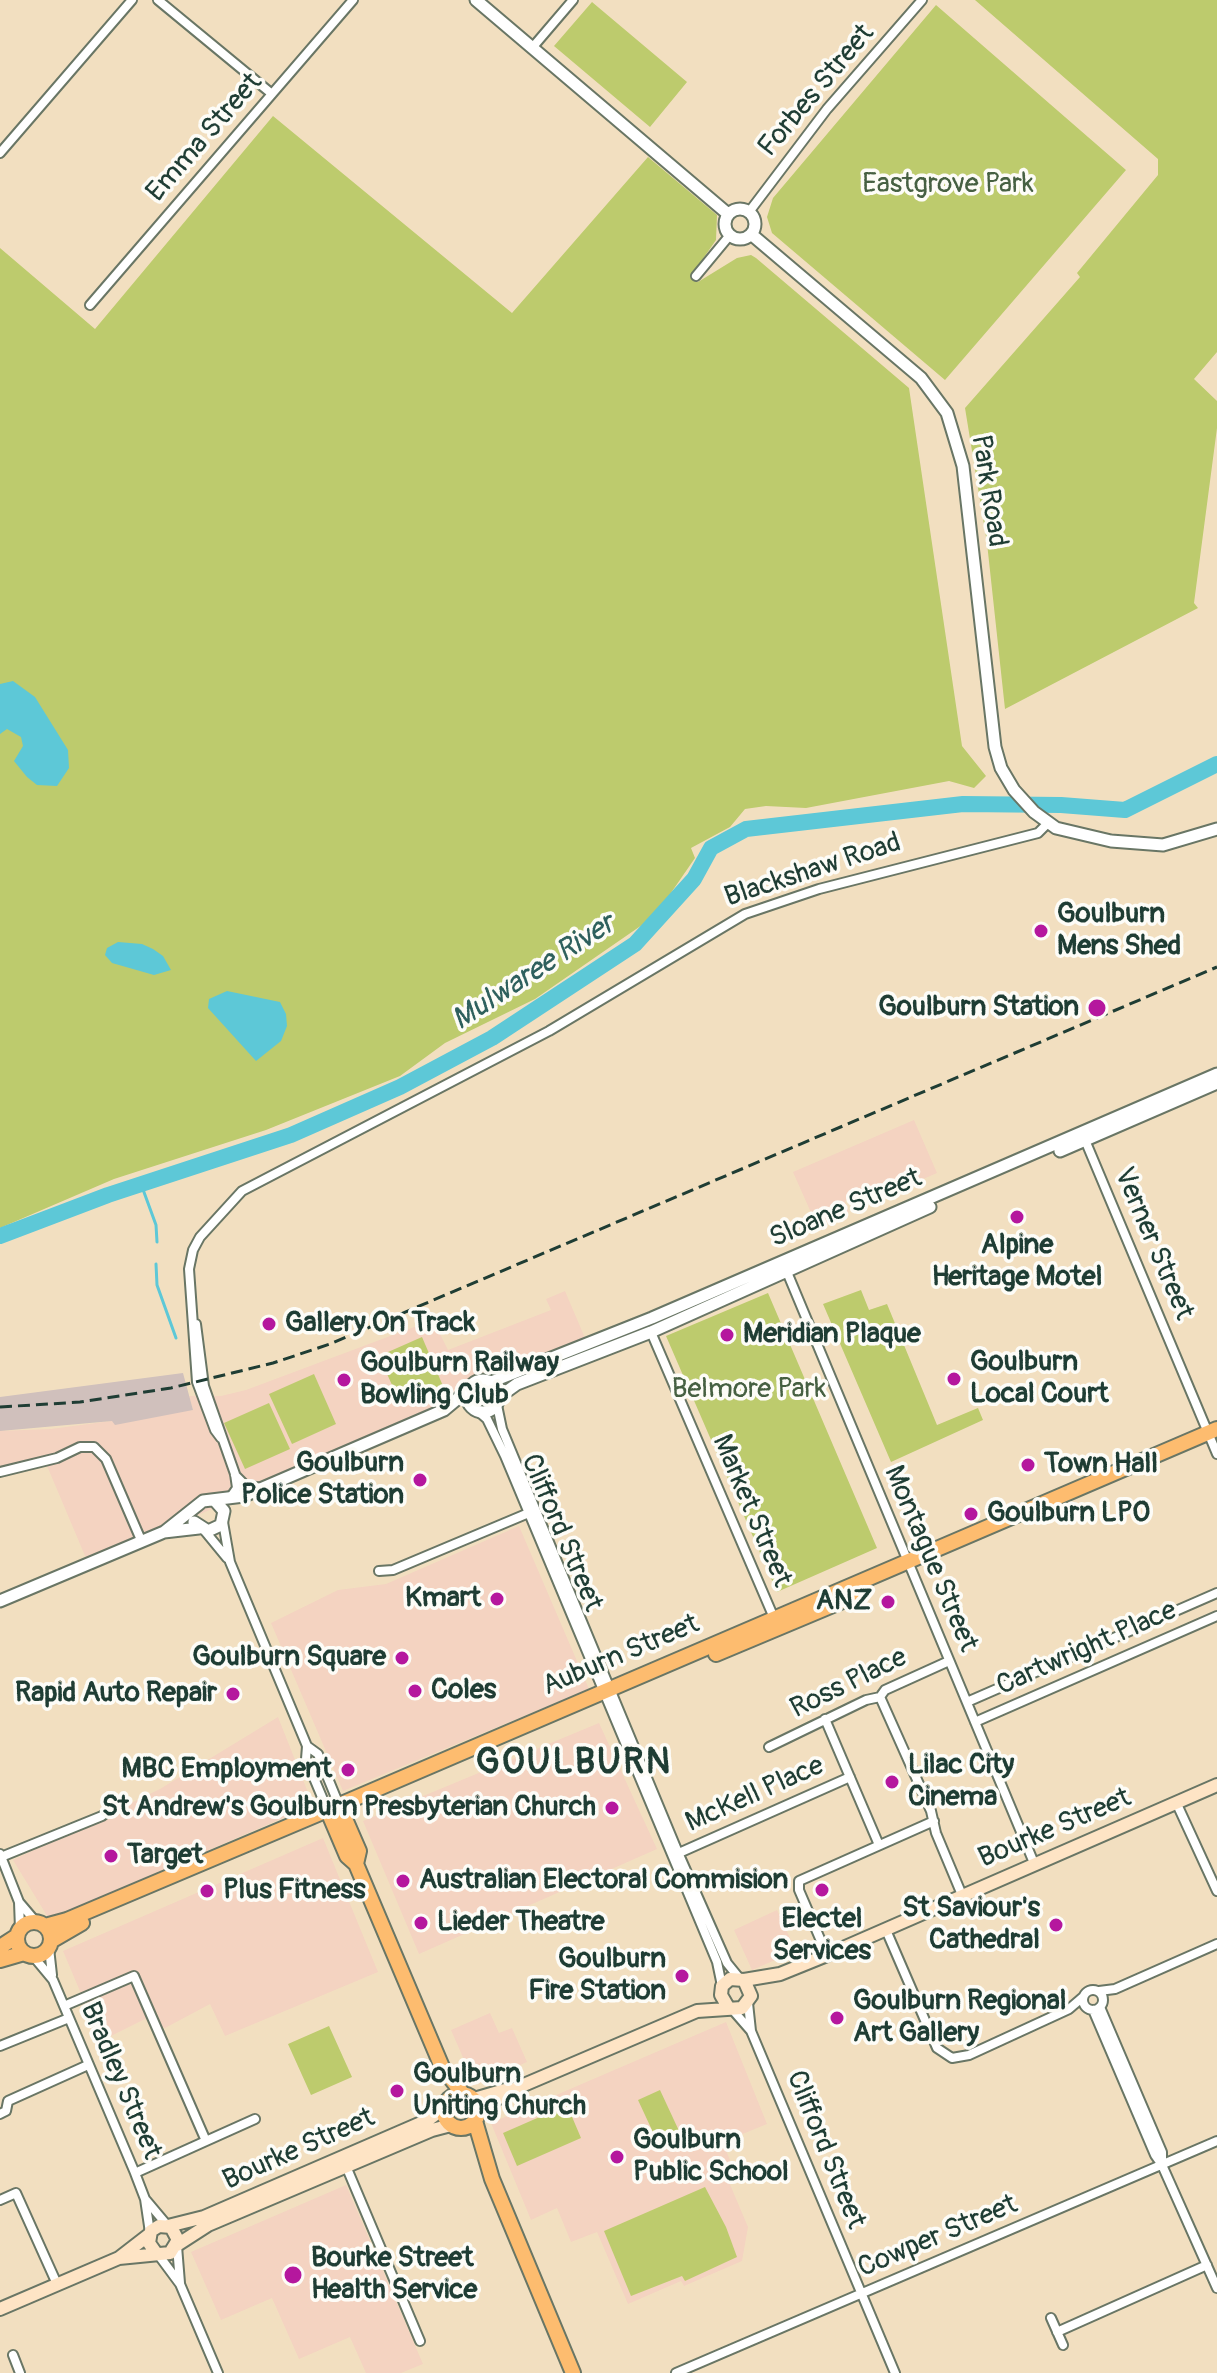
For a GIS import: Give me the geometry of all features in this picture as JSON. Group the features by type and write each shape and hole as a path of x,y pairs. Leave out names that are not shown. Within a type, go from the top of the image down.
{"main road":[{"name":"Auburn Street","path":"19,1932 40,1924 67,1920 334,1810 910,1567 1213,1434"},
{"name":"Auburn Street","path":"608,1694 774,1618 910,1567"},
{"name":"Bourke Street","path":"742,1980 780,1974 827,1955 1217,1785"},
{"name":"Auburn Street","path":"28,1955 107,1911 334,1810"},
{"path":"334,1810 359,1851 356,1864 442,2067 473,2106 492,2179"},
{"path":"40,1924 50,1944"},
{"path":"0,1947 19,1932 28,1955 0,1960"},
{"name":"Bourke Street","path":"750,1999 780,1974"},
{"path":"446,2105 473,2106 697,2011 742,2008 750,1999 742,1980 730,1979 697,2011"},
{"path":"722,1988 722,2000 730,2007"},
{"path":"442,2067 446,2105 454,2126 473,2146 492,2179 573,2373"},
{"name":"Bourke Street","path":"168,2226 204,2217 428,2120 446,2105"},
{"path":"454,2126 465,2128 473,2106"},
{"name":"Bourke Street","path":"177,2245 198,2230 346,2166 454,2126"},
{"path":"0,2309 119,2258 157,2226 168,2226 177,2233 177,2245 170,2253 119,2258"},
{"path":"150,2234 150,2245 157,2253"}],"street":[{"path":"0,153 132,0"},
{"path":"158,0 272,94"},
{"name":"Emma Street","path":"90,305 353,0"},
{"path":"476,0 728,214"},
{"path":"532,48 573,0"},
{"name":"Forbes Street","path":"749,212 827,109 922,0"},
{"path":"739,209 749,212 755,222 751,234 741,239 730,235 725,226 728,214 739,209"},
{"name":"Park Road","path":"751,234 914,372 947,413 963,466 995,747 1001,768 1014,790 1048,823"},
{"path":"696,276 730,235"},
{"path":"1048,823 1074,834 1152,845 1175,843 1217,829"},
{"name":"Blackshaw Road","path":"235,1474 203,1381 189,1275 195,1245 229,1203 263,1178 472,1073 745,914 836,885 1038,833 1048,823"},
{"name":"Sloane Street","path":"491,1382 588,1345 1217,1074"},
{"name":"Sloane Street","path":"498,1401 517,1384 651,1332 1217,1083"},
{"name":"Verner Street","path":"1085,1140 1213,1434 1217,1454"},
{"path":"814,1242 833,1240"},
{"path":"726,1286 741,1285 780,1269 787,1272"},
{"name":"Montague Street","path":"787,1272 1034,1863"},
{"path":"588,1345 635,1330 651,1332"},
{"name":"Market Street","path":"651,1332 774,1618"},
{"path":"164,1532 203,1501 216,1502 244,1496 444,1410 475,1381 491,1382 498,1401 489,1411 444,1410"},
{"path":"468,1390 475,1410"},
{"name":"Clifford Street","path":"498,1401 502,1429 532,1512 683,1872 717,1962 722,1988"},
{"name":"Clifford Street","path":"475,1410 487,1419 532,1512"},
{"path":"0,1472 57,1458 80,1447 94,1447 106,1459 141,1540"},
{"path":"235,1474 245,1485 261,1488"},
{"path":"230,1499 237,1488 235,1474"},
{"path":"0,1601 164,1532 213,1531 244,1496"},
{"path":"216,1502 224,1518 230,1562 307,1746 306,1759 334,1810"},
{"path":"194,1511 193,1520 230,1562"},
{"path":"379,1571 393,1570 532,1512"},
{"name":"Cartwright Place","path":"967,1702 1217,1593"},
{"name":"Cartwright Place","path":"975,1722 1217,1616"},
{"name":"Ross Place","path":"769,1747 874,1696 880,1697 885,1690 949,1661"},
{"path":"880,1697 934,1821 962,1895"},
{"path":"825,1719 879,1845"},
{"name":"McKell Place","path":"675,1852 850,1777"},
{"path":"1176,1802 1217,1891"},
{"path":"19,1932 19,1902 1,1855 102,1816 112,1808"},
{"path":"827,1955 799,1890 799,1881 934,1821"},
{"name":"Clifford Street","path":"683,1872 727,1963 742,1980"},
{"path":"19,1902 40,1924"},
{"path":"886,1930 937,2048 952,2058 969,2055 1069,2009 1096,2003 1115,1989 1217,1944"},
{"name":"Bradley Street","path":"50,1944 53,1980 145,2199 150,2234"},
{"name":"Bradley Street","path":"28,1955 53,1980"},
{"path":"64,2006 134,1976 206,2141"},
{"path":"1069,2009 1091,1989 1155,2155 1217,2288"},
{"path":"1083,1997 1096,2003"},
{"name":"Clifford Street","path":"750,1999 751,2031"},
{"name":"Clifford Street","path":"730,2007 751,2031 895,2373"},
{"path":"0,2046 69,2018"},
{"path":"0,2114 6,2111 8,2101 88,2065"},
{"path":"135,2173 255,2119"},
{"name":"Cowper Street","path":"676,2373 1217,2141"},
{"path":"346,2166 420,2341"},
{"path":"0,2200 16,2193 57,2284"},
{"name":"Bradley Street","path":"145,2199 168,2226"},
{"path":"177,2245 180,2284"},
{"path":"157,2253 180,2284 218,2373"},
{"path":"1057,2332 1207,2265"},
{"path":"1051,2318 1063,2345"},
{"path":"13,2355 20,2373"}],"shaded area":[{"path":"914,1120 937,1173 868,1203 863,1193 845,1201 849,1212 817,1226 793,1172"},
{"path":"565,1291 588,1345 88,1563 45,1461 0,1468 0,1431 51,1429 193,1410 189,1396 221,1396 246,1390 433,1320 448,1350 551,1310 546,1299"},
{"path":"183,1373 193,1410 115,1425 112,1421 0,1431 0,1397"},
{"name":"Goulburn Square","path":"519,1526 589,1689 343,1791 271,1623 338,1590 386,1584"},
{"path":"278,1717 313,1805 49,1919 13,1860 160,1789"},
{"path":"599,1723 657,1849 419,1954 363,1821"},
{"path":"323,1838 378,1972 225,2036 210,2004 165,2028 145,2019 101,2041 63,1951"},
{"path":"777,1910 796,1951 752,1970 734,1930"},
{"path":"490,2013 499,2033 512,2028 527,2062 475,2085 451,2030"},
{"name":"Goulburn Public School","path":"726,2022 767,2124 723,2142 734,2171 726,2175 748,2227 742,2261 684,2286 681,2281 628,2304 597,2232 571,2242 557,2208 531,2220 491,2123"},
{"name":"Bourke Street Health Service","path":"346,2185 423,2364 401,2373 366,2373 350,2337 299,2359 272,2298 221,2320 191,2252"}],"green space":[{"path":"975,0 1217,0 1217,352 1194,379 1217,401 1217,428 1194,603 1198,608 1005,709 987,543 965,408 1080,277 1077,273 1158,175 1158,159"},
{"path":"592,2 687,82 650,127 554,46"},
{"name":"Eastgrove Park","path":"936,5 1126,170 945,380 772,233 767,217 773,198"},
{"path":"273,116 512,313 648,157 717,215 716,240 691,276 698,282 737,258 751,255 909,388 962,746 986,776 974,788 949,781 806,808 766,806 745,809 730,827 691,848 695,858 655,916 535,999 445,1043 400,1076 266,1130 114,1179 0,1228 0,248 95,329"},
{"path":"861,1290 869,1310 887,1304 937,1425 978,1408 983,1420 891,1462 823,1304"},
{"name":"Belmore Park","path":"768,1293 877,1548 777,1592 666,1336"},
{"path":"422,1337 443,1386 401,1405 379,1356"},
{"path":"314,1374 336,1424 292,1444 269,1394"},
{"path":"269,1403 290,1449 245,1469 224,1423"},
{"path":"329,2026 352,2077 311,2095 288,2044"},
{"path":"660,2090 680,2133 658,2143 638,2100"},
{"path":"567,2105 581,2138 517,2166 503,2133"},
{"path":"705,2187 726,2227 737,2257 685,2281 682,2276 631,2296 604,2231"}],"water":[{"path":"13,681 35,697 68,750 69,768 57,786 37,785 27,777 14,761 23,746 21,737 7,729 0,734 0,684"},
{"path":"118,942 142,944 153,949 163,956 171,970 154,975 112,963 105,955 107,948"},
{"path":"227,991 280,1002 286,1014 287,1026 281,1041 256,1061 208,1008 209,999"}],"waterway":[{"name":"Mulwaree River","path":"0,1236 108,1195 291,1135 400,1087 492,1038 635,944 694,879 711,848 746,829 963,804 1061,805 1125,810 1217,764"},
{"path":"141,1184 156,1225 157,1242"},
{"path":"156,1264 157,1285 176,1338"}],"railway":[{"path":"0,1407 80,1402 171,1388 273,1363 330,1344 1217,967"}],"place":[{"name":"Goulburn Mens Shed","path":"1041,931"},
{"name":"Goulburn Station","path":"1097,1008"},
{"name":"Alpine Heritage Motel","path":"1017,1217"},
{"name":"Gallery On Track","path":"269,1324"},
{"name":"Meridian Plaque","path":"727,1335"},
{"name":"Goulburn Local Court","path":"954,1379"},
{"name":"Goulburn Railway Bowling Club","path":"344,1380"},
{"name":"Town Hall","path":"1028,1465"},
{"name":"Goulburn Police Station","path":"420,1480"},
{"name":"Goulburn LPO","path":"971,1514"},
{"name":"Kmart","path":"497,1599"},
{"name":"ANZ","path":"888,1602"},
{"name":"Goulburn Square","path":"402,1658"},
{"name":"Coles","path":"415,1691"},
{"name":"Rapid Auto Repair","path":"233,1694"},
{"name":"MBC Employment","path":"348,1770"},
{"name":"Lilac City Cinema","path":"892,1782"},
{"name":"St Andrew's Goulburn Presbyterian Church","path":"612,1808"},
{"name":"Target","path":"111,1856"},
{"name":"Australian Electoral Commision","path":"403,1881"},
{"name":"Electel Services","path":"822,1890"},
{"name":"Plus Fitness","path":"207,1891"},
{"name":"Lieder Theatre","path":"421,1923"},
{"name":"St Saviour's Cathedral","path":"1056,1925"},
{"name":"Goulburn Fire Station","path":"682,1976"},
{"name":"Goulburn Regional Art Gallery","path":"837,2018"},
{"name":"Goulburn Uniting Church","path":"397,2091"},
{"name":"Goulburn Public School","path":"617,2157"},
{"name":"Bourke Street Health Service","path":"293,2275"}],"district":[{"name":"GOULBURN","path":"574,1764"}]}
